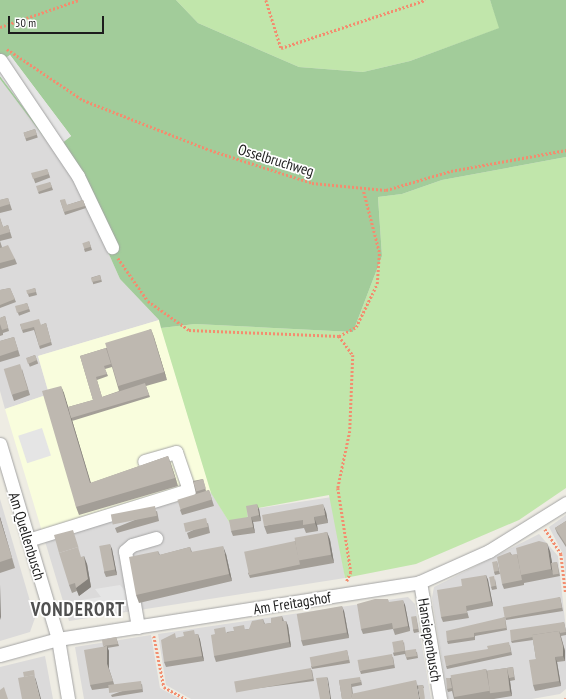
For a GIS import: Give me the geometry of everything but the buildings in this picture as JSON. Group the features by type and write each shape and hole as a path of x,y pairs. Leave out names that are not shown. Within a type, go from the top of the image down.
{"street":[{"path":"0,60 78,176 112,247"},
{"name":"Am Quellenbusch","path":"0,444 58,639 68,699"},
{"path":"28,540 189,490 176,452 144,461"},
{"name":"Am Freitagshof","path":"0,655 58,639 420,582 490,551 540,522 566,503"},
{"path":"138,627 125,551 132,545 156,538"},
{"name":"Hansiepenbusch","path":"420,582 440,699"}],"path":[{"path":"0,27 79,0"},
{"path":"266,0 281,48 425,0"},
{"name":"Osselbruchweg","path":"1,47 20,55 83,100 127,118 289,178 363,190 409,186 451,172 566,150"},
{"path":"112,247 148,301 189,330 339,336 356,328 377,284 379,252 363,190"},
{"path":"339,336 350,348 353,366 350,430 338,488 351,572 346,594"},
{"path":"540,522 560,554 566,592"},
{"path":"152,625 164,687 186,699"}],"shaded area":[{"path":"10,55 71,136 55,149 0,76 0,62"},
{"path":"0,79 75,178 120,279 159,320 38,356 49,394 5,409 0,391"},
{"path":"159,320 211,492 44,538 5,409 49,394 38,356"},
{"path":"42,428 51,456 27,463 18,436"},
{"path":"211,492 231,525 247,510 332,497 345,578 69,621 44,538"},
{"path":"0,499 35,618 30,632 0,641"},
{"path":"566,515 566,578 563,554 549,527"},
{"path":"539,534 558,556 566,630 566,689 560,694 532,699 448,699 432,598 434,587"},
{"path":"120,585 126,592 125,611 75,619 78,610 70,611 68,602 101,597 95,589"},
{"path":"408,597 415,604 431,699 191,699 166,685 158,634"},
{"path":"151,635 160,688 180,699 84,699 75,647"},
{"path":"45,656 53,699 0,699 0,667"}],"green space":[{"path":"0,0 176,0 198,23 299,67 363,72 410,61 499,28 490,0 566,0 566,157 442,180 402,194 378,197 382,256 353,332 195,324 161,328 159,320 120,279 75,178 0,79 0,76 54,148 71,136 10,55 0,62"},
{"path":"176,0 490,0 500,28 410,61 363,72 299,67 198,23"},
{"path":"566,157 566,488 519,520 416,564 345,578 329,495 247,510 248,521 231,525 211,493 161,328 195,324 353,332 382,256 378,197 402,194 442,180"}],"district":[{"name":"VONDERORT","path":"78,610"}]}
